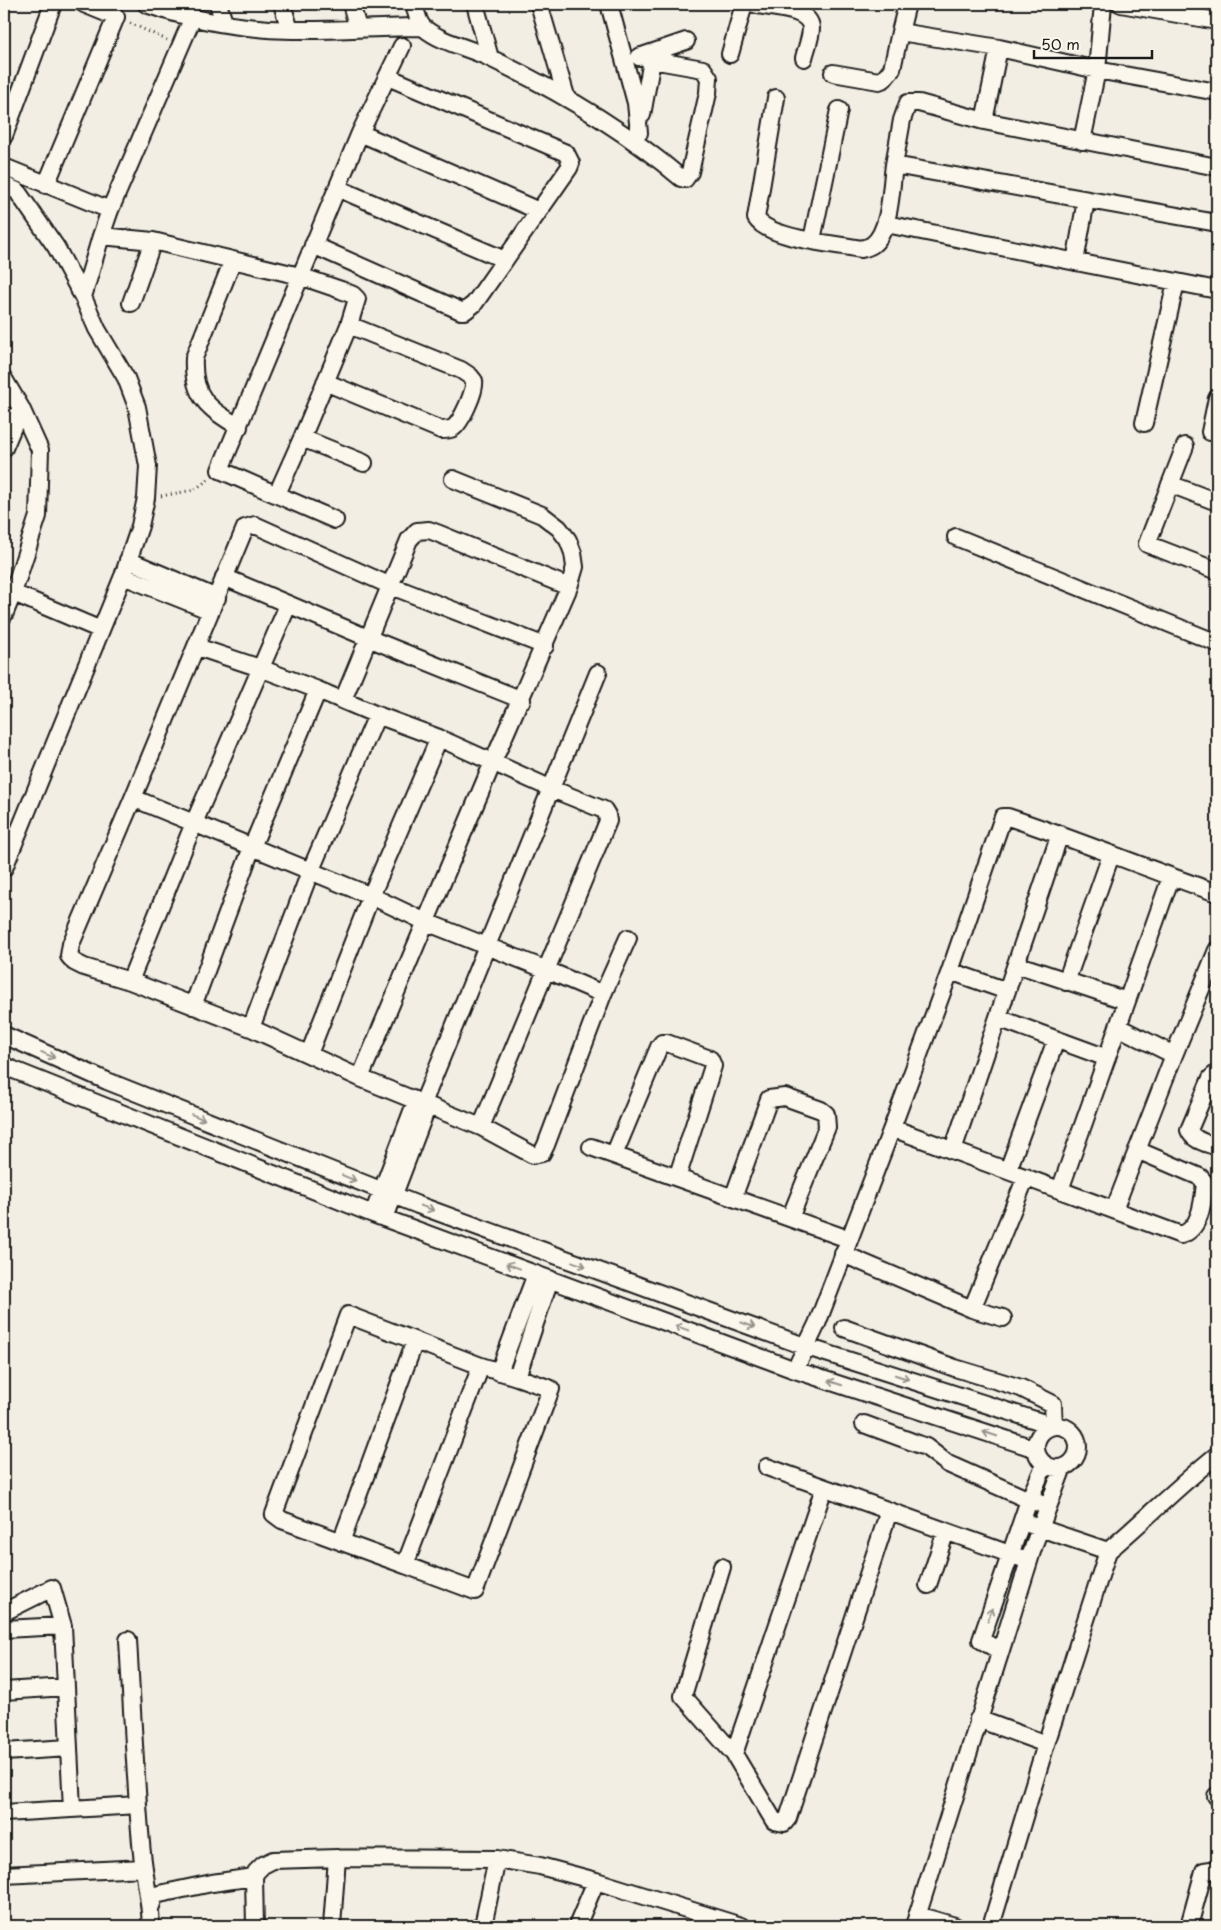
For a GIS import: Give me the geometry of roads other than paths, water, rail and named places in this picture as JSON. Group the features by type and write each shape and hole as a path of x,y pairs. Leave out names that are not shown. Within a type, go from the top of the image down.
{"street":[{"path":"4,136 54,4"},
{"path":"46,185 116,16 84,4"},
{"path":"149,4 193,17 247,27 290,30 422,27 566,96 638,138 681,178 685,179 690,172 708,93 709,78 705,70 647,58"},
{"path":"218,4 224,22"},
{"path":"282,4 290,30"},
{"path":"351,4 358,28"},
{"path":"414,4 422,27"},
{"path":"475,4 490,58"},
{"path":"539,4 566,96"},
{"path":"609,4 636,103 638,138"},
{"path":"730,54 744,4"},
{"path":"754,4 790,10 804,15 810,20 811,29 804,58"},
{"path":"833,73 879,81 884,80 892,69 907,4"},
{"path":"1082,141 1097,70 1103,4"},
{"path":"1121,4 1217,21"},
{"path":"83,297 110,210 193,17"},
{"path":"900,32 999,48 1097,70 1217,92"},
{"path":"624,61 647,58 686,41"},
{"path":"335,520 220,470 336,188 402,46"},
{"path":"984,121 999,48"},
{"path":"638,138 647,58"},
{"path":"313,245 466,312 474,304 569,168 570,163 566,153 388,77"},
{"path":"776,98 756,218 760,224 769,230 790,237 861,249 871,246 878,239 886,224 902,120 908,103 919,103 984,121 1217,167"},
{"path":"812,240 839,110"},
{"path":"360,133 540,211"},
{"path":"894,165 1217,223"},
{"path":"4,168 110,210"},
{"path":"4,185 18,191 56,247 83,297 97,329 126,378 137,407 148,466 146,498 140,526 128,560 4,868"},
{"path":"336,188 505,260"},
{"path":"1075,262 1086,200"},
{"path":"886,224 1217,290"},
{"path":"101,236 153,241 300,276 347,293 357,299 349,325 277,494"},
{"path":"131,303 153,241"},
{"path":"233,260 194,358 193,374 200,397 221,416 239,427"},
{"path":"1144,423 1176,282"},
{"path":"325,382 441,430 455,427 474,393 474,381 461,370 349,325"},
{"path":"4,379 21,408 40,450 38,516 8,591 4,615"},
{"path":"1210,432 1217,398"},
{"path":"4,448 21,408"},
{"path":"302,438 364,463"},
{"path":"1185,446 1147,544 1217,571"},
{"path":"360,1078 493,762 522,700 569,588 574,567 573,553 568,540 559,528 542,515 453,479"},
{"path":"1170,484 1217,502"},
{"path":"544,646 391,586 255,525 245,528 197,647 71,944 69,956 74,962 84,967 130,981 251,1028 360,1078 481,1127 533,1154 542,1153 603,994 628,938"},
{"path":"343,700 413,534 422,530 437,533 569,588"},
{"path":"956,537 1217,643"},
{"path":"128,560 214,604"},
{"path":"122,576 214,604"},
{"path":"224,577 522,700"},
{"path":"8,591 101,630"},
{"path":"130,981 194,823 288,605"},
{"path":"197,647 260,668 440,738 552,789 604,810 608,815 608,821 481,1127"},
{"path":"379,1216 422,1103 488,948 598,673"},
{"path":"193,1006 252,846 318,690"},
{"path":"251,1028 310,872 377,715"},
{"path":"309,1054 371,896 440,738"},
{"path":"133,798 371,896 488,948 603,994"},
{"path":"795,1370 807,1347 892,1128 950,971 1002,817 1008,817 1060,834 1170,877 1217,893"},
{"path":"953,1150 1060,834"},
{"path":"1066,982 1112,855"},
{"path":"1060,1190 1170,877"},
{"path":"1114,1210 1174,1054 1217,950"},
{"path":"1016,964 1127,1001"},
{"path":"950,971 1007,991"},
{"path":"998,1018 1107,1058"},
{"path":"1118,1027 1174,1054"},
{"path":"4,1035 107,1080 387,1193 807,1347 1054,1426 1063,1427 1071,1431 1076,1438 1078,1447 1076,1456 1071,1463 1063,1467 1054,1468 1045,1464 1039,1458 1036,1449 1037,1439 1044,1430 1054,1426"},
{"path":"1008,1170 1056,1040"},
{"path":"614,1156 659,1046 662,1043 667,1043 710,1059 713,1066 677,1178"},
{"path":"4,1066 379,1216 543,1277 795,1370 1036,1449"},
{"path":"1217,1073 1210,1078 1189,1130 1191,1135 1197,1139 1217,1147"},
{"path":"733,1198 769,1099 785,1097 821,1110 826,1114 827,1127 790,1218"},
{"path":"892,1128 1181,1234 1188,1232 1196,1225 1205,1183 1200,1176 1137,1150"},
{"path":"591,1147 790,1218 972,1309 1003,1318"},
{"path":"972,1309 1026,1177"},
{"path":"499,1372 543,1277"},
{"path":"517,1377 543,1277"},
{"path":"348,1315 499,1372 551,1389 475,1591 282,1520 274,1514 348,1315"},
{"path":"844,1328 955,1368 1020,1388 1053,1404 1054,1426"},
{"path":"341,1542 415,1341"},
{"path":"405,1565 481,1366"},
{"path":"925,1413 933,1387"},
{"path":"864,1424 926,1447 948,1464 1029,1500 1048,1505"},
{"path":"991,1926 1046,1744 1108,1551 1217,1455"},
{"path":"1000,1651 981,1640 1029,1500 1045,1464"},
{"path":"767,1467 1029,1561"},
{"path":"955,1926 915,1920 1039,1528 1063,1467"},
{"path":"734,1754 824,1488"},
{"path":"722,1567 683,1696 734,1754 774,1821 784,1823 788,1818 889,1511"},
{"path":"1022,1522 1108,1551"},
{"path":"928,1585 946,1531"},
{"path":"4,1612 52,1588 63,1626 72,1809"},
{"path":"4,1628 63,1626"},
{"path":"128,1640 143,1868 151,1906 151,1926"},
{"path":"4,1690 66,1687"},
{"path":"978,1719 1046,1744"},
{"path":"4,1752 69,1748"},
{"path":"4,1813 138,1805"},
{"path":"332,1926 337,1858"},
{"path":"255,1926 254,1877 263,1865 273,1860 337,1858 497,1859 540,1866 596,1881 741,1926"},
{"path":"483,1926 497,1859"},
{"path":"4,1875 143,1868"},
{"path":"1189,1926 1204,1871 1217,1871"},
{"path":"151,1906 155,1895 212,1883 254,1877"},
{"path":"577,1926 596,1881"}]}
